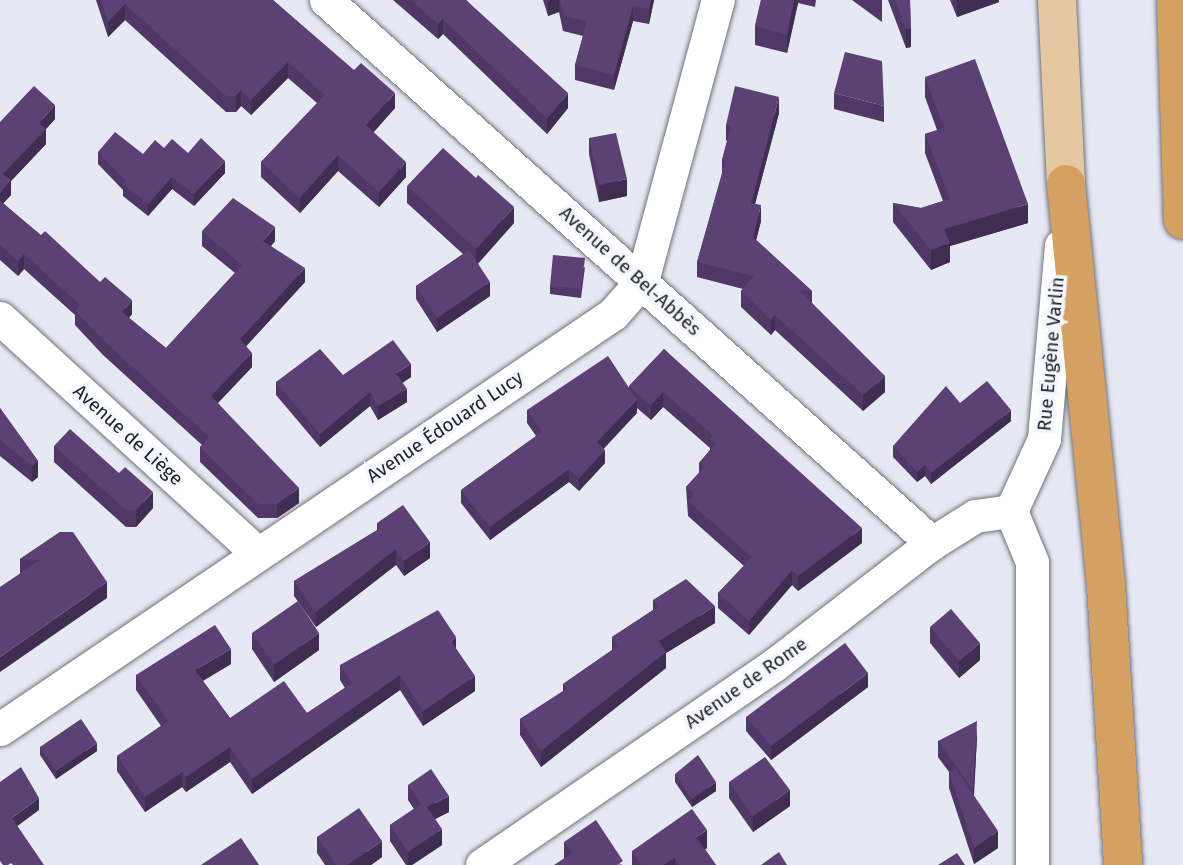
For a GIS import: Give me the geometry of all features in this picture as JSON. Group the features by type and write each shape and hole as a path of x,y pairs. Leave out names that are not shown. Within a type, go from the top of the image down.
{"highway":[{"path":"1176,0 1183,220"},
{"path":"1066,184 1106,584 1123,865"}],"main road":[{"name":"Rue Eugène Varlin","path":"1057,0 1066,184"}],"street":[{"name":"Avenue de Bel-Abbès","path":"326,0 932,543"},
{"name":"Avenue Édouard Lucy","path":"0,729 613,314 642,281 718,0"},
{"name":"Rue Eugène Varlin","path":"1012,511 1044,439 1066,184"},
{"name":"Avenue de Liège","path":"0,318 257,553"},
{"name":"Avenue de Rome","path":"482,865 774,665 932,543 975,516 1012,511"},
{"path":"1012,511 1032,562 1032,865"}],"building":[{"path":"101,0 273,0 354,70 361,63 395,93 366,125 406,162 379,192 338,155 300,198 261,162 325,95 288,62 251,100 241,90 236,96 226,96 125,4 108,22"},
{"path":"411,0 466,0 568,93 547,119 443,19 438,24"},
{"path":"560,0 651,0 649,9 633,6 614,75 575,65 587,21 563,16"},
{"path":"761,0 794,0 787,35 755,26"},
{"path":"895,0 910,0 911,28 906,29"},
{"path":"845,52 882,61 884,106 834,93"},
{"path":"975,59 1028,204 944,229 950,243 931,250 893,203 921,208 950,199 925,134 944,128 925,77"},
{"path":"34,86 55,105 39,123 46,129 3,174 11,180 0,193 0,122"},
{"path":"735,86 779,97 751,203 761,205 753,237 812,291 799,290 885,376 863,395 775,315 771,320 741,291 754,276 697,262 726,161 722,160 731,126 726,125"},
{"path":"115,132 143,154 155,140 164,148 172,139 188,153 201,138 225,161 194,194 172,177 148,204 123,184 126,181 98,152"},
{"path":"616,133 627,179 599,185 589,138"},
{"path":"443,148 514,207 476,249 407,186"},
{"path":"233,198 275,227 263,241 305,268 240,339 252,353 211,396 299,488 277,504 258,504 200,447 209,437 103,340 75,311 80,305 24,254 18,261 0,245 0,201 41,235 45,231 100,282 105,277 132,300 122,312 166,348 242,265 202,231"},
{"path":"469,250 490,282 437,318 416,286"},
{"path":"553,255 585,258 581,289 550,286"},
{"path":"393,340 411,364 396,373 407,389 378,406 370,392 320,434 276,382 320,349 343,375"},
{"path":"664,349 862,528 798,576 792,570 749,621 718,593 752,557 688,501 694,494 686,487 704,467 699,463 716,443 710,439 713,435 663,392 651,405 629,386"},
{"path":"608,356 637,400 597,442 605,450 579,478 569,469 490,527 461,490 542,432 527,410"},
{"path":"987,381 1011,410 931,473 925,465 917,472 893,446 946,386 960,403"},
{"path":"0,408 38,461 32,466 0,440"},
{"path":"70,429 119,473 125,467 153,492 136,510 126,510 54,446"},
{"path":"403,505 430,542 404,561 396,549 316,612 294,581 381,528 377,523"},
{"path":"60,532 73,532 107,582 0,657 0,587 40,560 20,559"},
{"path":"686,579 715,606 659,641 666,652 541,751 520,719 567,689 563,684 618,646 612,637 658,607 653,600"},
{"path":"298,601 319,633 274,665 252,633"},
{"path":"951,609 980,643 959,661 930,627"},
{"path":"438,610 456,637 451,641 475,676 423,711 400,675 252,779 230,747 186,777 182,772 145,797 117,756 168,721 136,675 215,625 231,649 195,670 230,718 284,681 307,713 352,683 340,665"},
{"path":"845,643 868,673 771,746 746,717"},
{"path":"81,719 97,743 56,771 40,747"},
{"path":"977,721 973,790 938,741"},
{"path":"698,755 716,782 692,799 675,774"},
{"path":"765,757 790,790 753,816 729,782"},
{"path":"21,767 39,798 12,818 44,865 3,865 0,861 0,782"},
{"path":"431,769 449,796 427,807 442,829 408,852 390,825 421,804 408,785"},
{"path":"956,769 998,831 974,848 949,772"},
{"path":"359,808 382,841 347,865 336,865 317,837"},
{"path":"692,809 707,830 696,837 716,865 680,865 675,858 663,865 642,865 632,851"},
{"path":"596,820 623,861 617,865 554,865 572,853 564,842"},
{"path":"241,838 259,865 201,865"},
{"path":"779,852 787,865 761,865"},
{"path":"957,853 965,865 938,865"}]}
